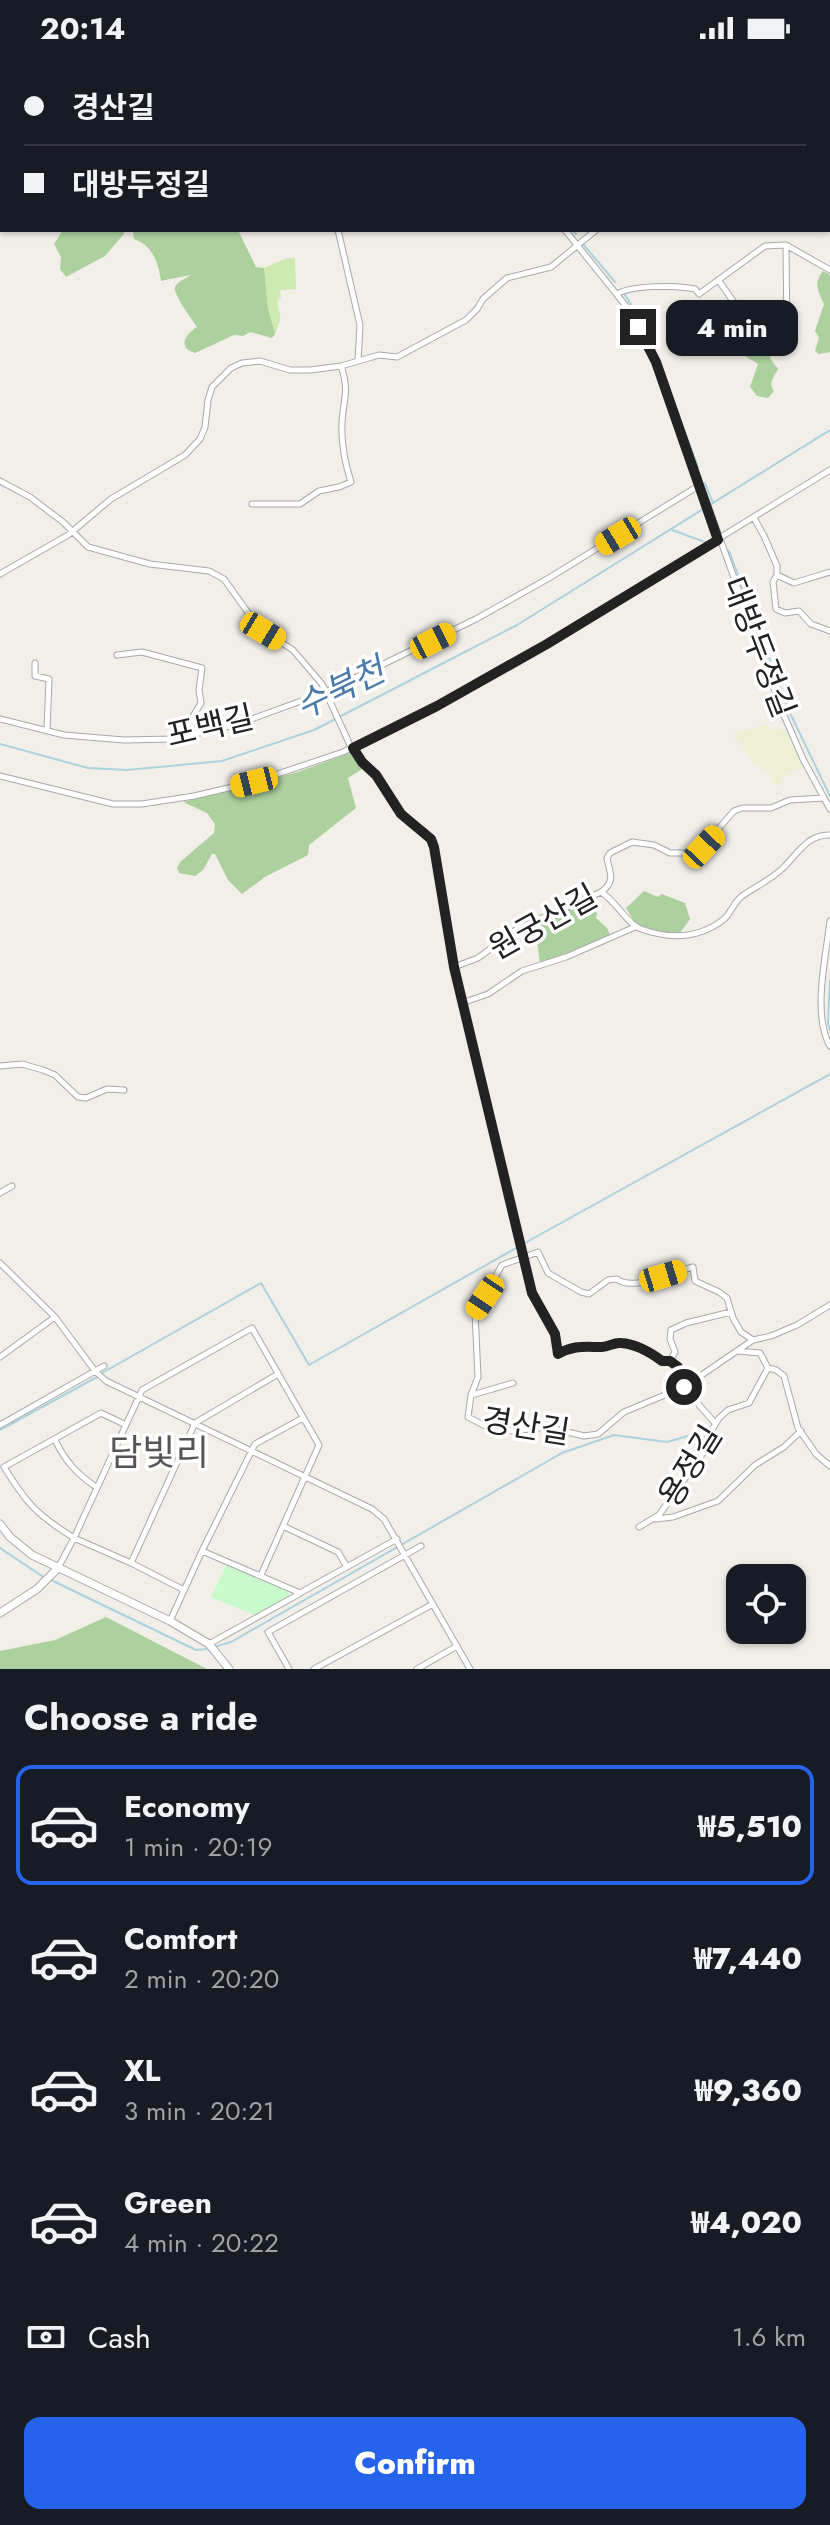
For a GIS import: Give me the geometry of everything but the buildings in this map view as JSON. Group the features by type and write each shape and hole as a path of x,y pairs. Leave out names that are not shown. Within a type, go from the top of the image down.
{"street":[{"path":"338,232 360,325 358,361"},
{"name":"대방두정길","path":"567,232 634,316 656,362 783,713 830,809"},
{"path":"0,574 72,532 111,499 193,448 205,427 212,387 231,368 260,361 290,370 341,366 379,355 397,357 466,320 483,299 507,278 551,267 594,232"},
{"path":"617,294 625,289 681,287 695,289 699,294 765,246 786,245 830,270"},
{"path":"786,245 787,337"},
{"path":"719,281 747,321"},
{"path":"252,504 302,503 319,491 351,482 342,435 347,389 341,366"},
{"path":"0,776 113,804 142,804 194,796 293,771 437,706 547,644 830,470"},
{"name":"원궁산길","path":"0,481 30,497 63,522 84,544 94,549 150,564 202,569 216,574 229,584 259,628 297,654 322,684 362,762 376,775 401,814 431,839 437,858 454,967 478,958 517,929 601,892 612,878 607,858 628,843 642,842 670,853 697,853 734,811 771,808 790,800 824,798"},
{"name":"포백길","path":"0,719 98,740 172,739 235,725 327,694 502,605 700,485"},
{"path":"754,518 777,566 773,582 776,609 785,613 799,611 811,624 830,631"},
{"path":"777,575 794,583 830,572"},
{"path":"117,655 142,652 202,668 201,703 192,718 191,735"},
{"path":"35,663 35,676 49,679 47,730"},
{"path":"462,1003 488,994 522,971 566,957 635,927 679,937 704,930 721,921 742,897 783,868 804,845 821,834 830,835"},
{"path":"601,892 635,927"},
{"path":"830,921 821,1011 825,1038 830,1046"},
{"path":"454,967 532,1293 555,1334 558,1354 574,1346 601,1347 619,1343 647,1350 662,1361 670,1361 678,1367 699,1405 715,1423"},
{"path":"0,1066 22,1064 43,1070 55,1075 78,1097 86,1098 107,1089 124,1090"},
{"path":"0,1193 12,1186"},
{"path":"523,1254 538,1252 548,1273 589,1294 608,1280 617,1279 620,1283 634,1285 693,1267 695,1281 727,1298 741,1332 753,1340"},
{"name":"경산길","path":"523,1254 502,1265 475,1312 478,1377 471,1395 468,1417 485,1426 512,1431 547,1427 584,1436 602,1432 624,1412 687,1384 753,1340 797,1325 830,1305"},
{"path":"1,1266 55,1317 106,1381 306,1476 372,1509 384,1519 470,1669"},
{"path":"670,1361 675,1352 670,1339 671,1330 731,1312"},
{"path":"0,1357 55,1317"},
{"path":"0,1613 37,1589 56,1570 74,1538 142,1390 252,1328 319,1445 261,1575"},
{"path":"737,1351 760,1353 768,1368 784,1376 789,1402 801,1431 816,1454 830,1466"},
{"path":"0,1425 104,1366"},
{"name":"용정길","path":"639,1527 656,1519 703,1453 715,1423 728,1410 749,1403 768,1368"},
{"path":"131,1563 195,1423 278,1374"},
{"name":"경산길","path":"471,1395 513,1383"},
{"path":"124,1424 101,1413 2,1468 28,1504 45,1520 74,1538 184,1590"},
{"path":"170,1621 250,1450 255,1444 303,1418"},
{"path":"656,1519 673,1517 718,1501 755,1465 784,1447 801,1431"},
{"path":"55,1440 63,1457 79,1476 96,1487"},
{"path":"0,1524 10,1537 56,1570 170,1621 209,1644 229,1669"},
{"path":"283,1526 338,1552 347,1567"},
{"path":"209,1644 397,1539"},
{"path":"289,1669 268,1632 421,1546"},
{"path":"202,1551 300,1593"},
{"path":"314,1669 433,1604"},
{"path":"417,1669 457,1646"}],"green space":[{"path":"62,232 124,232 105,256 66,277 60,269 61,257 54,244"},
{"path":"133,232 239,232 256,267 264,268 268,308 275,334 272,338 250,332 243,336 234,335 195,353 189,351 185,341 197,327 175,287 190,275 161,281 154,256 146,246 134,239"},
{"path":"287,258 295,258 296,289 280,290 281,297 277,302 280,318 275,334 268,308 264,268"},
{"path":"823,271 830,275 830,352 819,354 815,351 819,338 815,331 824,304 817,283"},
{"path":"771,322 777,322 781,329 785,348 771,350 770,358 778,369 772,383 774,391 768,398 757,396 750,387 758,364 743,353 738,343 759,344 763,329"},
{"path":"764,725 786,731 803,767 783,776 780,785 773,784 770,774 753,763 734,735"},
{"path":"350,753 356,755 364,768 348,778 356,808 309,845 308,855 265,877 242,894 228,880 215,854 195,876 179,873 177,868 180,862 214,833 215,824 207,813 183,802 298,772"},
{"path":"644,891 685,903 690,919 680,933 637,926 626,908"},
{"path":"599,895 594,903 596,918 610,935 540,964 536,933 527,930"},
{"path":"227,1564 289,1591 289,1596 254,1615 211,1597"},
{"path":"106,1617 207,1669 0,1669 0,1651 55,1640"}],"waterway":[{"path":"583,244 615,282"},
{"path":"625,295 646,327 698,467"},
{"name":"수북천","path":"0,744 88,768 127,770 222,761 314,730 517,625 830,430"},
{"path":"705,483 713,503"},
{"path":"672,530 705,542"},
{"path":"729,551 789,711 830,796"},
{"path":"830,981 830,1030"},
{"path":"523,1244 830,1074"},
{"path":"102,1373 261,1283 309,1365 518,1247"},
{"path":"0,1430 97,1377"},
{"path":"214,1647 231,1642 562,1453 614,1435 667,1442 705,1431"},
{"path":"0,1548 45,1578"},
{"path":"51,1580 196,1650 208,1649"}],"district":[{"name":"담빛리","path":"159,1452"}],"route":[{"path":"638,327 656,362 718,540 547,644 437,706 353,748 376,775 401,814 431,839 434,847 454,967 532,1293 555,1334 558,1354 574,1346 601,1347 615,1343 647,1350 662,1361 670,1361 678,1367 687,1384 684,1387"}]}
